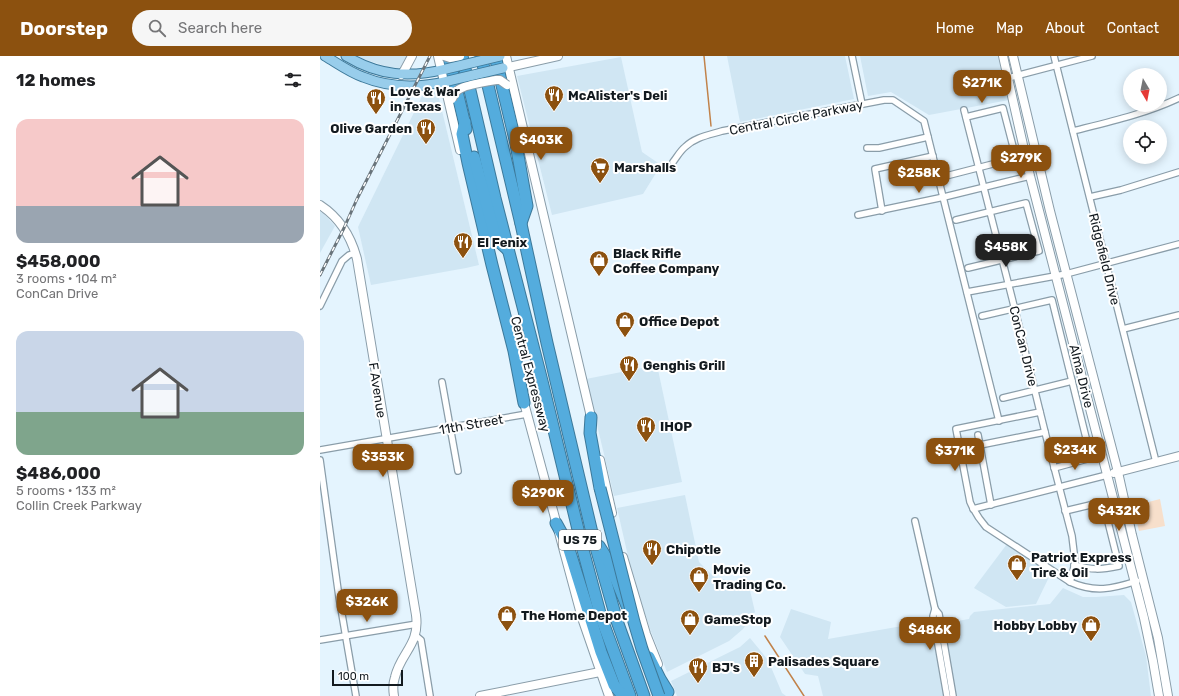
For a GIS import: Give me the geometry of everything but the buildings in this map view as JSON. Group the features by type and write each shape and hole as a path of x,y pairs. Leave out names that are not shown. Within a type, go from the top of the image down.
{"highway":[{"path":"448,56 496,238 508,251"},
{"name":"Central Expressway","path":"461,56 508,251 592,583 609,639 630,696"},
{"name":"Central Expressway","path":"481,56 593,537 617,621 644,696"},
{"path":"495,56 517,150 527,206 521,224"},
{"path":"465,122 462,134 468,163 514,351 524,403"},
{"path":"591,417 590,433 600,488 634,622 642,649 666,695"},
{"path":"556,523 566,542 601,652 614,685 623,696"},
{"path":"593,537 609,562 666,695"}],"main road":[{"path":"325,56 362,77 383,83 415,86 446,82 558,56"},
{"path":"401,75 406,69 412,56"},
{"name":"Central Expressway","path":"438,56 443,69 450,110 488,265 556,523 582,618 600,672 610,696"},
{"path":"444,56 450,58 461,56"},
{"path":"346,69 348,57 359,63 379,70 401,75 421,74 501,56"},
{"path":"506,56 506,67 514,93 591,417 614,522 646,634 666,695"},
{"name":"Alma Drive","path":"1003,56 1030,176 1135,582 1149,641 1158,692"},
{"name":"Alma Drive","path":"1013,56 1040,172 1118,472 1158,638 1168,696"},
{"path":"450,110 455,93 464,87 500,80 507,84 514,93"},
{"name":"F Avenue","path":"320,205 334,216 344,228 352,241 355,253 415,607 417,624 415,634 410,648 395,676 393,683 394,696"},
{"path":"1107,475 1179,456"},
{"path":"480,696 600,672"},
{"path":"1158,692 1167,686"}],"street":[{"path":"852,56 862,104"},
{"name":"Ridgefield Drive","path":"1054,56 1156,462"},
{"path":"1008,78 1092,56"},
{"path":"1073,131 1147,111 1179,98"},
{"name":"Central Circle Parkway","path":"673,162 684,147 693,140 704,136 884,100 893,100 924,121 928,137"},
{"path":"946,176 1016,158 1003,108 966,117"},
{"name":"ConCan Drive","path":"964,110 1072,536 1074,565 1070,582"},
{"path":"867,148 879,148 928,137 999,421"},
{"path":"882,211 875,169 933,156"},
{"path":"1090,197 1136,186 1179,172"},
{"path":"858,215 944,198 1030,176"},
{"path":"956,220 1026,203 1039,251 968,268"},
{"path":"967,292 1066,274 1179,244"},
{"path":"320,306 342,261 349,255 355,253"},
{"path":"982,316 1052,300 1091,458 1054,468"},
{"path":"1123,330 1179,315"},
{"path":"1003,398 1072,381"},
{"path":"442,382 458,471"},
{"path":"1040,412 956,429 970,502 973,509 986,527 1070,582 1082,587 1108,589 1143,580"},
{"name":"11th Street","path":"320,450 527,414"},
{"path":"980,445 1045,432"},
{"path":"978,435 991,504"},
{"path":"320,460 339,597 356,696"},
{"path":"973,509 1107,475"},
{"path":"1065,510 1103,502 1118,566 1102,570 1074,565"},
{"path":"915,520 935,609 939,614 953,696"},
{"path":"935,609 933,616 947,696"},
{"path":"320,640 417,624"},
{"path":"415,634 421,640 430,696"}],"shaded area":[{"path":"355,56 408,56 403,65 396,70"},
{"path":"727,56 845,56 854,99 740,122"},
{"path":"860,56 998,56 1009,100 929,115 891,92 868,96"},
{"path":"621,57 642,152 661,165 643,194 552,215 517,76"},
{"path":"435,92 438,94 479,265 371,285 358,227 423,94"},
{"path":"320,212 323,213 335,226 320,253"},
{"path":"657,365 682,482 614,496 586,379"},
{"path":"685,495 699,562 714,577 749,586 755,612 743,629 729,641 667,672 650,629 633,578 617,508"},
{"path":"1160,499 1165,526 1139,531 1133,506"},
{"path":"1007,544 1051,573 1036,604 1006,607 974,588"},
{"path":"1063,588 1083,597 1124,595 1131,602 1146,656 1151,696 823,696 818,676 805,674 780,637 791,609 831,622 828,639 925,622 927,627 969,619 974,612 1050,604"},
{"path":"750,638 768,660 782,693 786,696 677,696 671,681 740,647"}],"waterway":[{"path":"704,56 711,126"},
{"path":"765,636 804,696"}],"railway":[{"path":"320,275 430,56"}],"place":[{"name":"McAlister's Deli","path":"554,112"},
{"name":"Love & War in Texas","path":"376,115"},
{"name":"Olive Garden","path":"426,145"},
{"name":"Marshalls","path":"600,184"},
{"name":"El Fenix","path":"463,259"},
{"name":"Black Rifle Coffee Company","path":"599,277"},
{"name":"Office Depot","path":"625,338"},
{"name":"Genghis Grill","path":"629,382"},
{"name":"IHOP","path":"646,443"},
{"name":"Chipotle","path":"652,566"},
{"name":"Patriot Express Tire & Oil","path":"1017,581"},
{"name":"Movie Trading Co.","path":"699,593"},
{"name":"The Home Depot","path":"507,632"},
{"name":"GameStop","path":"690,636"},
{"name":"Hobby Lobby","path":"1091,642"},
{"name":"Palisades Square","path":"754,678"},
{"name":"BJ's","path":"698,684"}]}
